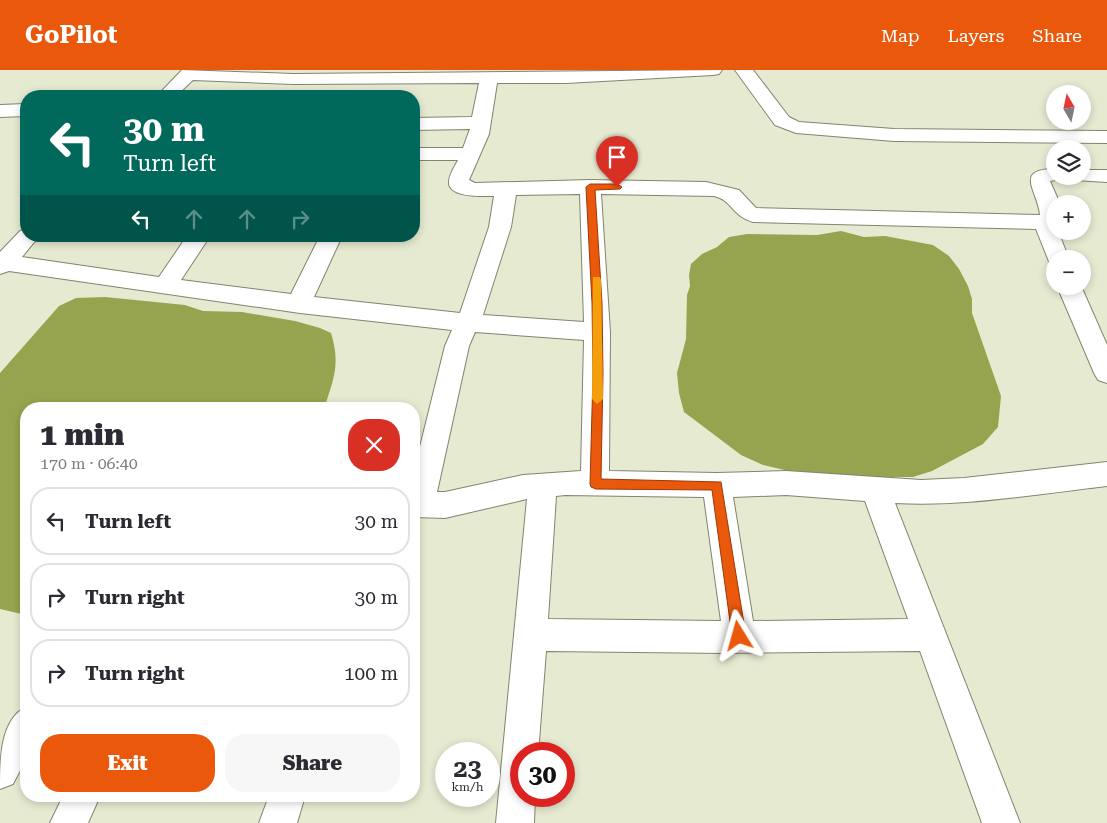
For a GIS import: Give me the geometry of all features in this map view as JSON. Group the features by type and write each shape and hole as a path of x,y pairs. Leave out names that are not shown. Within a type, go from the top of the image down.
{"street":[{"path":"172,90 191,72 292,79 398,74 489,77 608,77 713,70"},
{"path":"747,74 782,121 802,128 884,135 1107,137"},
{"path":"489,77 482,122 461,173 459,185 473,190 590,187 721,191 730,193 735,197 741,208 753,215 1046,222"},
{"path":"0,110 20,110"},
{"path":"420,124 482,122"},
{"path":"420,154 470,154"},
{"path":"1046,176 1040,179 1040,184 1046,197"},
{"path":"1091,176 1107,176"},
{"path":"590,187 595,248 598,332 596,484"},
{"path":"420,493 457,346 476,303 500,227 506,189"},
{"path":"2,264 22,242"},
{"path":"165,285 195,242"},
{"path":"299,303 327,242"},
{"path":"2,264 466,323 598,332"},
{"path":"1073,295 1107,373"},
{"path":"420,505 445,505 543,484 717,485 786,483 922,492 964,490 1107,474"},
{"path":"515,823 543,484"},
{"path":"717,485 739,636"},
{"path":"875,488 1001,823"},
{"path":"531,634 931,635"},
{"path":"0,771 20,735"},
{"path":"68,823 79,802"},
{"path":"278,823 285,802"}],"shaded area":[{"path":"841,231 864,237 885,236 933,245 949,256 968,286 972,299 972,313 1001,396 998,427 983,444 932,471 913,477 852,477 789,471 763,465 741,455 684,412 679,393 677,373 686,339 687,295 690,286 691,264 702,254 717,247 729,237 747,234 817,235"},
{"path":"105,297 185,305 203,311 242,312 295,321 320,328 331,333 336,363 335,372 326,402 20,402 20,614 0,609 0,373 59,306 76,298"}],"slow traffic":[{"path":"597,280 597,399"}],"route":[{"path":"617,187 590,187 597,303 596,484 717,485 739,636"}]}
